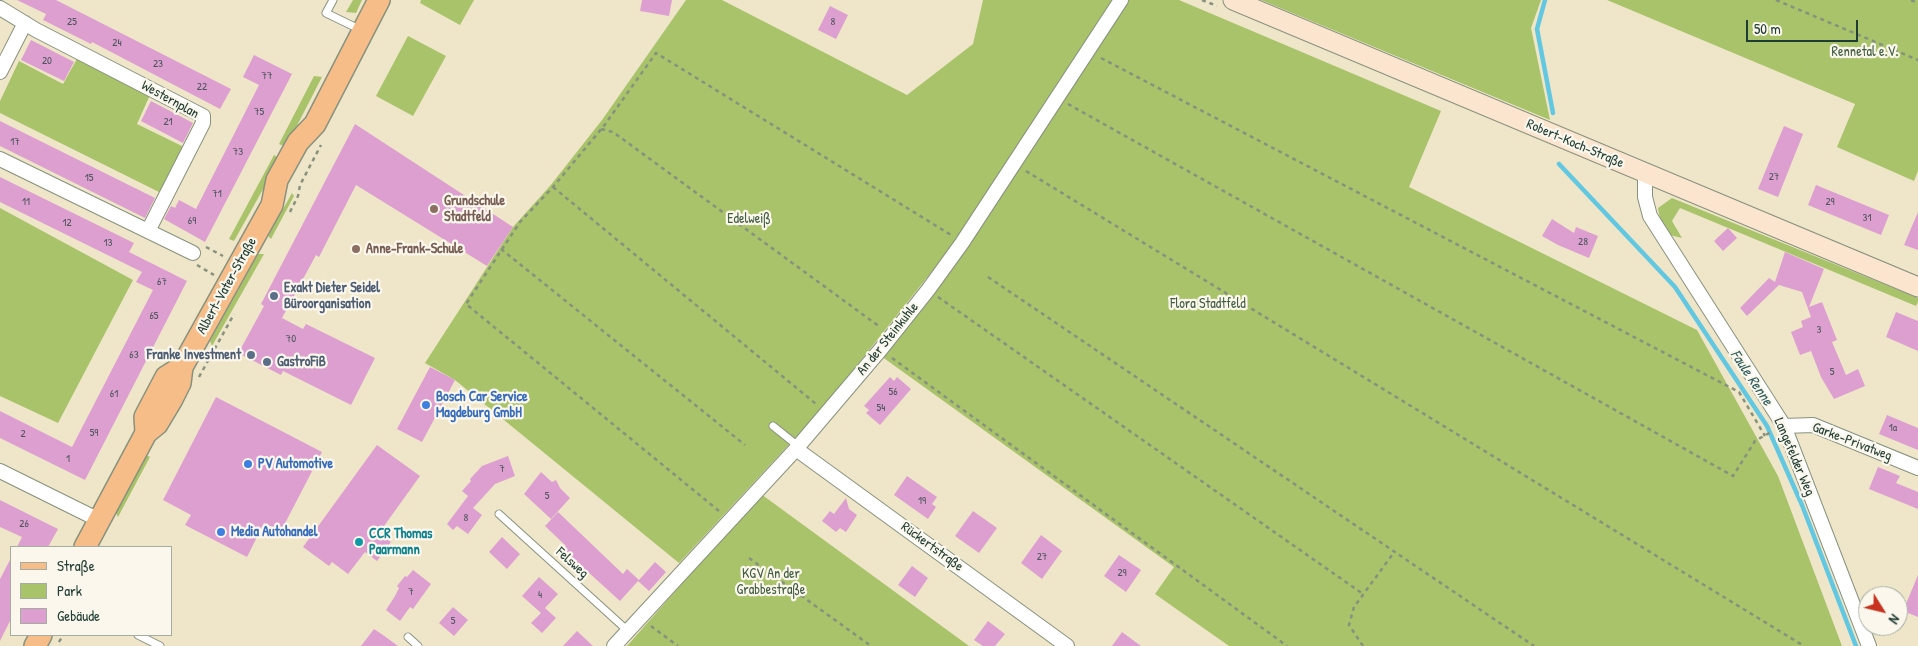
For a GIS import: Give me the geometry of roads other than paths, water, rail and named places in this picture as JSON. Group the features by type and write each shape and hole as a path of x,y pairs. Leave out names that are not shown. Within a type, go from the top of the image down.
{"main road":[{"name":"Albert-Vater-Straße","path":"86,546 146,433 144,417 166,377 182,367 272,205 287,192 311,147 314,124 380,0"}],"street":[{"name":"An der Steinkuhle","path":"614,646 796,449 881,350 955,254 1121,0"},
{"name":"Robert-Koch-Straße","path":"1233,0 1645,174 1918,286"},
{"name":"Westernplan","path":"0,8 25,23 203,116 203,123 148,231"},
{"path":"0,72 25,23"},
{"path":"0,159 193,253"},
{"name":"Langefelder Weg","path":"1645,174 1644,197 1650,216 1784,426 1869,646"},
{"name":"Garke-Privatweg","path":"1784,426 1813,425 1918,468"},
{"name":"Rückertstraße","path":"796,449 1067,646"},
{"path":"0,471 99,520"}],"lane":[{"path":"333,0 326,12 363,31"},
{"path":"773,426 793,442 796,449"},
{"name":"Felsweg","path":"499,514 628,630"},
{"path":"140,636 160,646"},
{"path":"408,637 418,646"}],"waterway":[{"name":"Faule Renne","path":"1545,0 1537,29 1553,113"},
{"name":"Faule Renne","path":"1559,164 1675,287 1767,426 1802,505 1856,646"}],"place":[{"name":"Grundschule Stadtfeld","path":"434,209"},
{"name":"Anne-Frank-Schule","path":"356,249"},
{"name":"Exakt Dieter Seidel Büroorganisation","path":"274,296"},
{"name":"Franke Investment","path":"251,355"},
{"name":"GastroFiB","path":"267,362"},
{"name":"Bosch Car Service Magdeburg GmbH","path":"426,405"},
{"name":"PV Automotive","path":"248,464"},
{"name":"Media Autohandel","path":"221,532"},
{"name":"CCR Thomas Paarmann","path":"359,542"}],"park label":[{"name":"Rennetal e.V.","path":"1865,52"},
{"name":"Edelweiß","path":"749,219"},
{"name":"Flora Stadtfeld","path":"1208,304"},
{"name":"KGV An der Grabbestraße","path":"771,582"}]}
